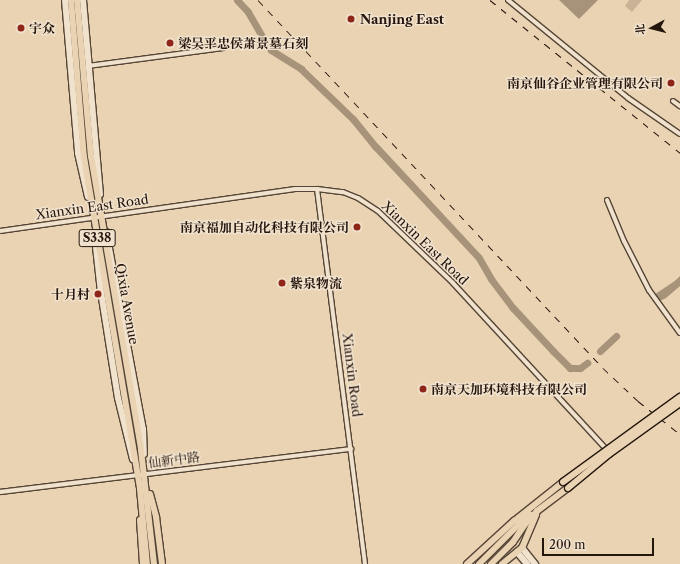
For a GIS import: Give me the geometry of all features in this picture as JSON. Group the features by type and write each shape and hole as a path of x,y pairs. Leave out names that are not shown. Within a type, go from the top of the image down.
{"main road":[{"name":"Qixia Avenue","path":"71,0 84,158 137,474 147,564"},
{"name":"Qixia Avenue","path":"77,0 87,123 144,473 154,564"},
{"path":"467,564 550,492 680,397"},
{"path":"491,564 513,542 525,524 537,511 609,454 680,403"},
{"path":"144,473 156,517 161,564"},
{"path":"137,474 142,564"},
{"path":"479,564 550,492"},
{"path":"502,564 519,550 537,511"}],"street":[{"path":"66,0 78,153 94,216"},
{"path":"83,0 102,215"},
{"path":"508,0 628,98 680,134"},
{"path":"88,66 223,48"},
{"path":"673,101 680,106"},
{"name":"Xianxin East Road","path":"0,231 94,216 294,190 317,189 351,195 378,211 453,283 607,450"},
{"name":"Xianxin Road","path":"317,189 365,564"},
{"path":"607,200 624,241 649,290 680,333"},
{"name":"仙新中路","path":"0,492 144,473 351,449"},
{"path":"519,550 527,564"},
{"path":"519,550 535,564"}],"shaded area":[{"path":"559,0 598,0 579,19"},
{"path":"629,0 642,0 632,12 625,6"},
{"path":"680,276 680,286 666,298 660,301 656,300"}],"waterway":[{"path":"237,0 248,12 271,50 301,69 353,119 376,147 479,258 491,279 513,308 553,351 570,368 580,368 587,363"},
{"path":"656,297 680,281"},
{"path":"600,351 616,336"}],"railway":[{"path":"258,0 603,368 638,401 680,434"},
{"path":"490,0 680,153"}],"place":[{"name":"Nanjing East","path":"351,19"},
{"name":"宇众","path":"21,28"},
{"name":"梁吴平忠侯萧景墓石刻","path":"170,43"},
{"name":"南京仙谷企业管理有限公司","path":"671,83"},
{"name":"南京福加自动化科技有限公司","path":"357,227"},
{"name":"紫泉物流","path":"282,283"},
{"name":"十月村","path":"98,294"},
{"name":"南京天加环境科技有限公司","path":"423,389"}]}
